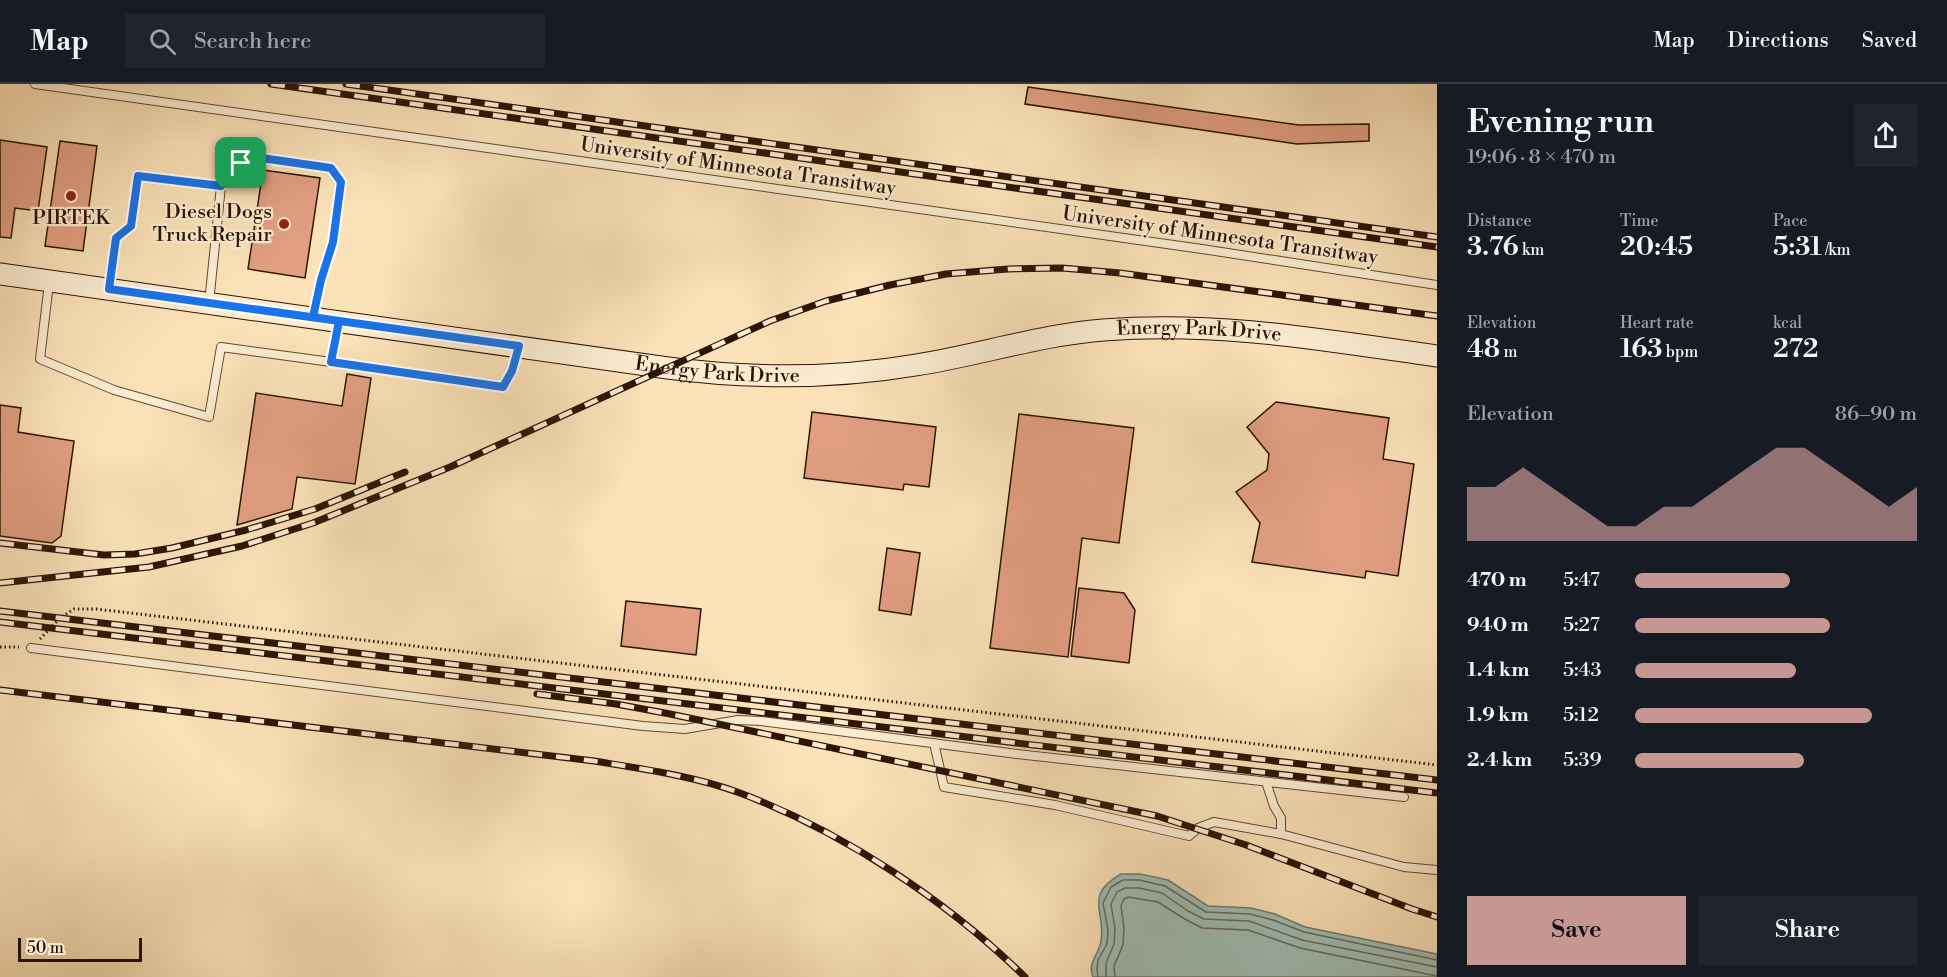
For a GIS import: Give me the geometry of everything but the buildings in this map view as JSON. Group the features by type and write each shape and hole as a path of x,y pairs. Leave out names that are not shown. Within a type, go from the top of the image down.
{"street":[{"name":"Energy Park Drive","path":"0,274 701,372 778,377 876,371 919,365 1065,335 1102,330 1182,326 1261,332 1437,356"}],"lane":[{"name":"University of Minnesota Transitway","path":"35,84 1202,249 1437,285"},
{"path":"209,303 221,186 241,163 254,157 331,168 341,182 333,242 321,280 313,317"},
{"path":"109,289 116,238 131,226 138,176 221,186"},
{"path":"50,280 40,359 114,390 209,417 221,347 503,387 512,371 519,346"},
{"path":"331,362 339,321"},
{"path":"31,648 643,726 685,729 738,720 761,721 1404,797"},
{"path":"934,743 944,787 1055,805 1190,836 1198,828 1214,822 1281,834 1404,867 1437,870"},
{"path":"1266,782 1274,806 1281,818 1281,834"}],"path":[{"path":"0,647 31,648 60,618 74,609 96,609 1437,765"}],"water":[{"path":"1121,874 1140,874 1168,880 1208,906 1251,908 1275,914 1305,927 1437,954 1437,977 1093,977 1091,967 1101,941 1102,930 1099,897 1109,882"}],"railway":[{"path":"271,84 1437,247"},
{"path":"346,84 1437,237"},
{"path":"0,583 149,567 242,546 313,523 450,467 770,321 826,301 946,274 1062,268 1120,273 1437,316"},
{"path":"0,543 104,555 135,554 172,548 246,530 315,509 405,472"},
{"path":"0,611 1437,780"},
{"path":"0,622 1437,793"},
{"path":"0,690 594,761 705,782 779,809 855,848 892,871 962,921 1025,977"},
{"path":"537,694 616,704 670,714 1157,816 1246,845 1437,917"}],"place":[{"name":"PIRTEK","path":"71,196"},
{"name":"Diesel Dogs Truck Repair","path":"284,224"}],"route":[{"path":"241,163 221,186 138,176 131,226 116,238 109,289 313,317 519,346 512,371 503,387 331,362 339,321 313,317 321,280 333,242 341,182 331,168 254,157 241,163"}]}
